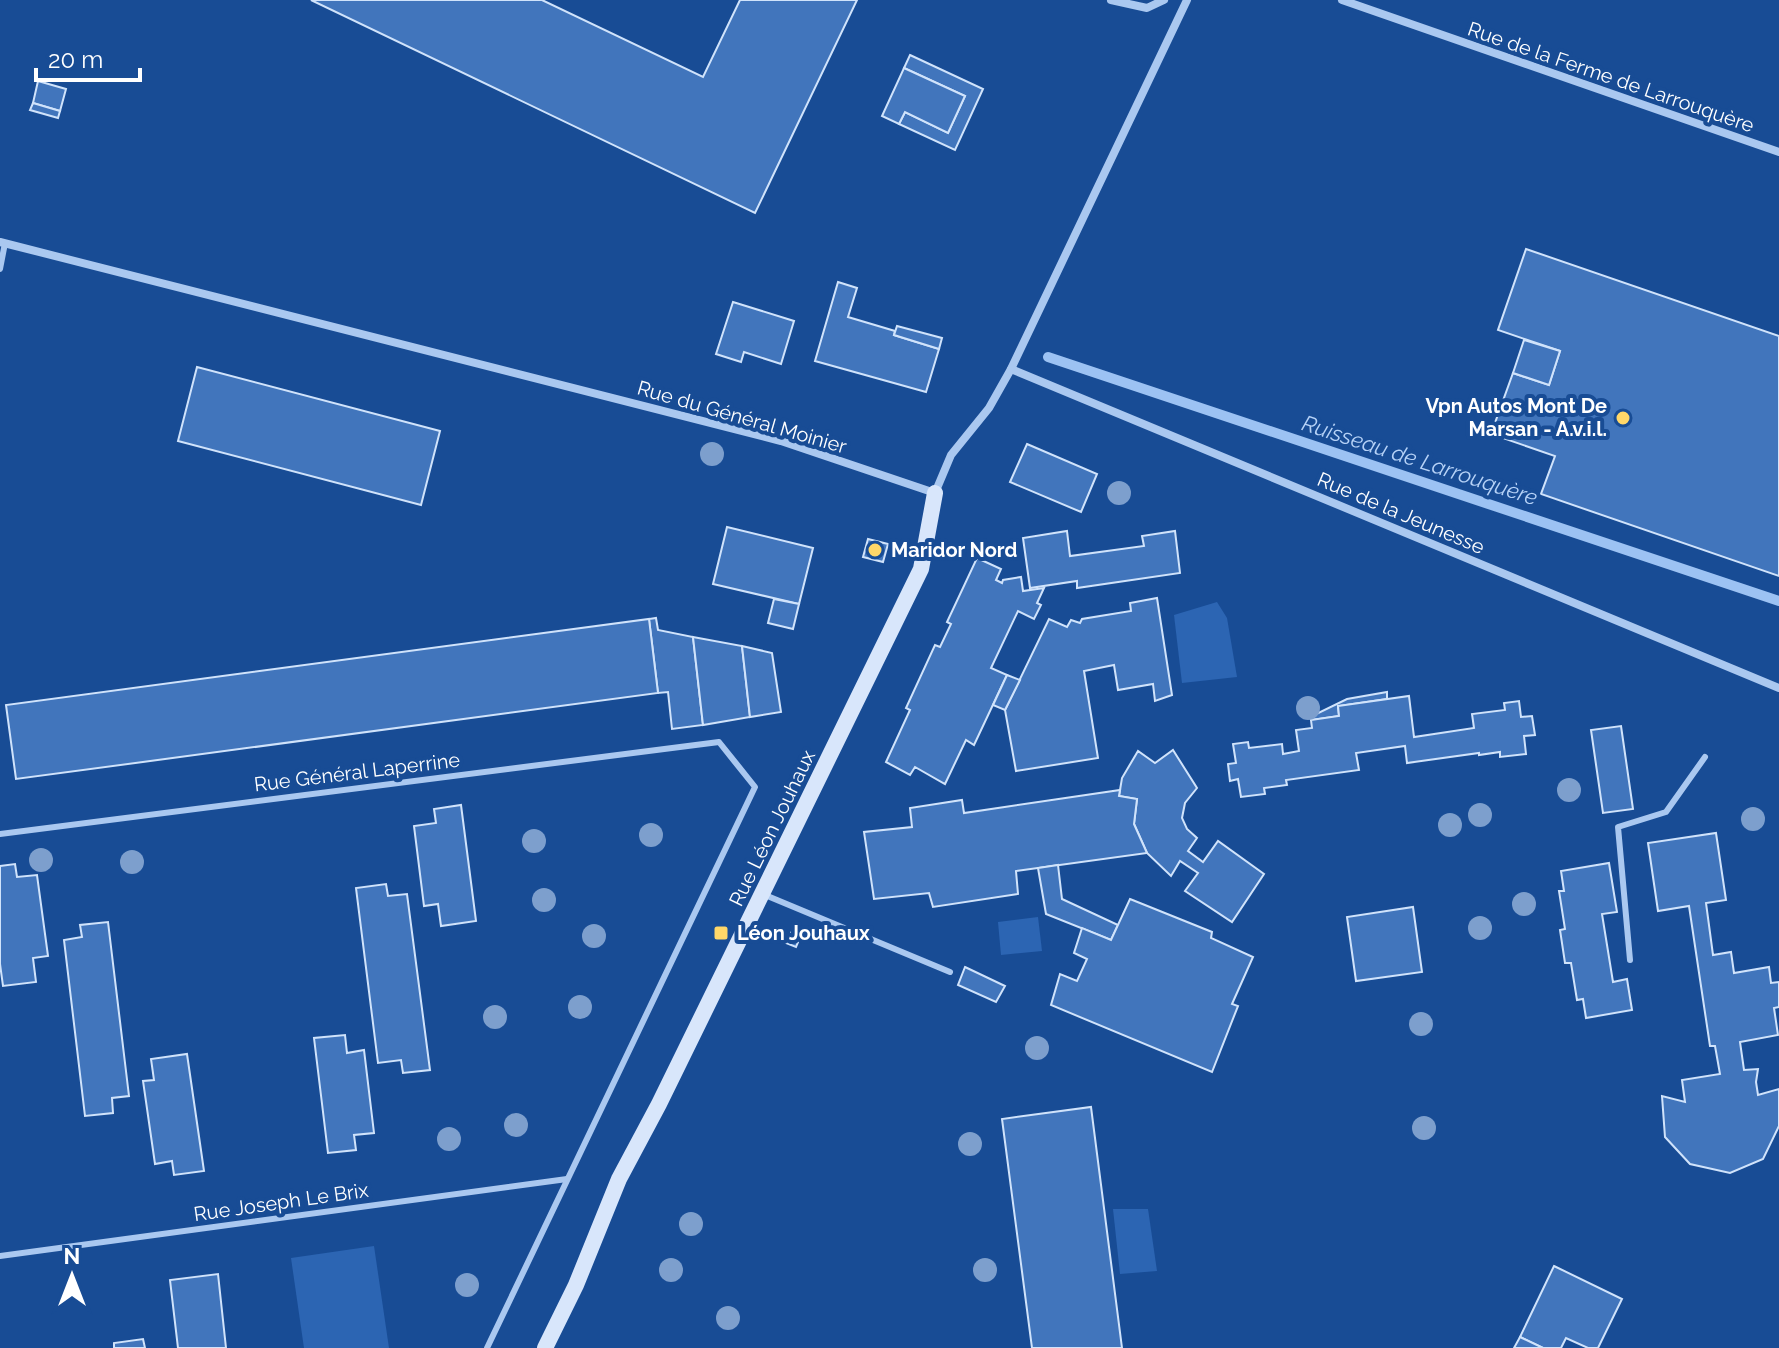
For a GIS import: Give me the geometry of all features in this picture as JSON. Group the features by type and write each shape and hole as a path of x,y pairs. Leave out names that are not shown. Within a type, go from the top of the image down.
{"street":[{"path":"1111,0 1147,8 1164,0"},
{"path":"935,493 951,455 989,408 1011,369 1187,0"},
{"name":"Rue de la Ferme de Larrouquère","path":"1342,0 1779,152"},
{"name":"Rue du Général Moinier","path":"2,243 781,441 935,493"},
{"name":"Rue de la Jeunesse","path":"1011,369 1779,688"},
{"name":"Rue Léon Jouhaux","path":"545,1348 576,1285 619,1179 659,1104 921,569 935,493"}],"lane":[{"path":"0,269 2,243"},
{"name":"Rue Général Laperrine","path":"0,834 719,742 755,787 567,1179"},
{"path":"1630,960 1618,827 1666,812 1705,757"},
{"path":"762,894 950,972"},
{"path":"487,1348 567,1179"},
{"name":"Rue Joseph Le Brix","path":"0,1256 567,1179"}],"shaded area":[{"path":"1217,602 1227,618 1237,677 1182,683 1174,615"},
{"path":"1038,917 1042,951 1001,955 998,922"},
{"path":"1113,1209 1148,1209 1157,1271 1120,1274"},
{"path":"374,1246 389,1348 304,1348 291,1258"}],"building":[{"path":"311,0 542,0 703,77 740,0 857,0 755,213"},
{"path":"910,55 983,89 955,150 899,124 905,112 948,133 965,96 904,68"},
{"path":"904,68 965,96 948,133 905,112 899,124 882,116"},
{"path":"38,81 66,89 60,111 33,103"},
{"path":"33,103 60,111 58,118 30,110"},
{"path":"1526,249 1779,336 1779,576 1541,494 1555,456 1491,434 1513,373 1549,385 1560,351 1498,330"},
{"path":"838,282 857,288 848,317 939,349 926,392 815,361"},
{"path":"733,302 794,321 781,364 744,352 741,362 716,354"},
{"path":"897,326 942,338 939,349 894,335"},
{"path":"1524,340 1560,351 1549,385 1513,373"},
{"path":"197,367 440,431 421,505 178,441"},
{"path":"1027,444 1097,474 1081,512 1010,482"},
{"path":"727,527 813,548 799,604 713,584"},
{"path":"1067,531 1070,556 1144,546 1142,536 1175,531 1180,573 1077,588 1077,581 1030,588 1023,538"},
{"name":"Maridor Nord","path":"868,539 888,544 883,562 863,557"},
{"path":"977,558 1001,569 996,580 1002,583 1003,580 1021,577 1023,591 1044,588 1034,619 1018,611 991,668 1007,675 974,745 966,740 945,784 915,767 910,775 886,762 910,710 906,708 935,645 940,647 951,624 947,622"},
{"path":"1157,598 1172,695 1155,701 1153,684 1118,690 1114,665 1084,671 1098,758 1016,771 1005,710 1049,619 1067,627 1071,620 1080,623 1082,619 1131,611 1130,603"},
{"path":"774,599 799,604 793,629 768,623"},
{"path":"656,618 658,630 693,637 703,725 672,729 668,692 658,693 649,619"},
{"path":"649,619 658,693 16,779 6,705"},
{"path":"693,637 742,646 750,717 703,725"},
{"path":"742,646 772,653 781,712 750,717"},
{"path":"1007,675 1020,680 1005,710 993,705"},
{"path":"1387,692 1387,699 1338,706 1339,716 1311,720 1310,717 1347,699"},
{"path":"1409,696 1414,737 1474,728 1472,714 1505,710 1504,703 1519,701 1521,717 1532,716 1535,735 1524,736 1526,754 1500,757 1500,752 1479,753 1407,763 1405,746 1356,753 1359,770 1286,780 1287,785 1264,788 1265,794 1241,797 1238,779 1230,781 1228,764 1236,763 1233,744 1248,742 1249,748 1282,744 1283,754 1299,751 1296,730 1312,728 1311,720 1339,716 1338,706"},
{"path":"1621,726 1633,809 1603,813 1591,730"},
{"path":"1173,750 1197,788 1185,803 1182,818 1187,829 1197,838 1188,851 1203,862 1218,841 1264,874 1232,922 1185,891 1198,873 1180,861 1171,876 1147,853 1134,824 1137,799 1119,796 1122,778 1138,751 1155,763"},
{"path":"1120,790 1119,796 1137,799 1134,824 1147,853 1016,871 1018,894 933,907 929,893 874,899 864,832 912,827 910,808 962,800 964,813"},
{"path":"461,805 476,921 441,926 438,904 424,906 414,826 436,823 434,809"},
{"path":"1716,833 1726,900 1706,903 1713,955 1731,952 1734,973 1769,967 1771,983 1779,982 1779,1007 1774,1008 1778,1035 1740,1042 1744,1070 1758,1069 1758,1095 1779,1089 1779,1126 1763,1159 1730,1173 1690,1164 1665,1137 1662,1096 1685,1102 1682,1080 1720,1074 1715,1046 1710,1046 1689,906 1658,911 1648,843"},
{"path":"1609,863 1617,912 1602,914 1613,982 1627,979 1632,1010 1586,1018 1583,999 1577,1000 1571,963 1565,963 1560,930 1565,929 1559,891 1564,891 1561,871"},
{"path":"15,864 17,877 37,875 48,956 33,958 36,982 3,986 0,964 0,866"},
{"path":"1058,865 1062,899 1118,925 1111,940 1046,914 1038,868"},
{"path":"386,884 388,896 407,894 430,1070 403,1073 401,1060 378,1063 356,888"},
{"path":"1130,899 1212,932 1211,938 1253,957 1232,1004 1238,1006 1212,1072 1051,1005 1060,974 1077,981 1087,959 1074,953 1082,928 1111,940"},
{"path":"1413,907 1422,972 1356,981 1347,917"},
{"path":"108,922 129,1096 112,1098 113,1113 85,1116 64,940 82,937 80,925"},
{"path":"792,931 801,935 796,947 786,943"},
{"path":"965,967 1005,986 996,1002 958,985"},
{"path":"345,1035 347,1053 364,1050 374,1133 354,1135 356,1150 328,1153 314,1038"},
{"path":"187,1054 204,1171 174,1175 172,1161 155,1164 143,1081 154,1080 151,1059"},
{"path":"1091,1107 1122,1348 1032,1348 1002,1119"},
{"path":"1554,1266 1622,1299 1598,1348 1588,1348 1566,1338 1561,1348 1543,1348 1520,1337"},
{"path":"218,1274 226,1348 178,1348 170,1280"},
{"path":"1520,1337 1543,1348 1514,1348"},
{"path":"143,1339 145,1348 114,1348 114,1343"}],"waterway":[{"name":"Ruisseau de Larrouquère","path":"1048,357 1779,601"}],"place":[{"name":"Vpn Autos Mont De Marsan - A.v.i.l.","path":"1623,418"},
{"name":"Maridor Nord","path":"875,550"},
{"name":"Léon Jouhaux","path":"721,933"}]}
